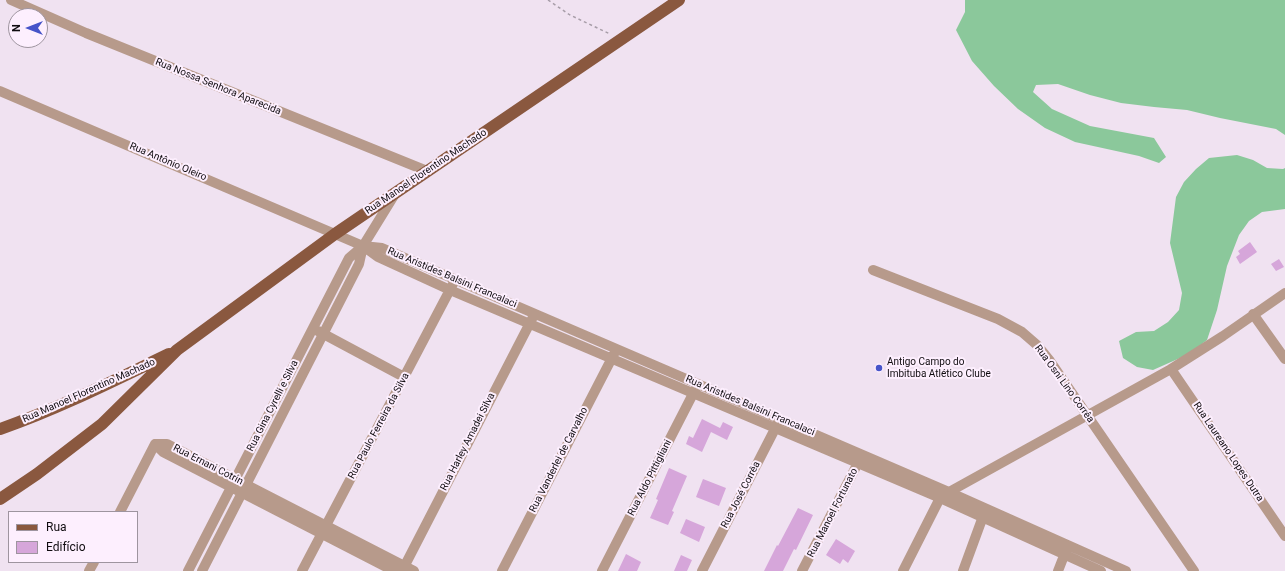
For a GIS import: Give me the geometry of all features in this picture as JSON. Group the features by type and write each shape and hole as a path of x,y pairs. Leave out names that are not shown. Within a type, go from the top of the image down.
{"main road":[{"name":"Rua Manoel Florentino Machado","path":"0,499 102,424 177,350 335,234 679,0"},
{"name":"Rua Manoel Florentino Machado","path":"0,429 28,419 87,393 177,350"}],"street":[{"name":"Rua Nossa Senhora Aparecida","path":"10,0 86,33 427,171"},
{"name":"Rua Antônio Oleiro","path":"0,91 363,246"},
{"name":"Rua Gina Cyrelli e Silva","path":"188,571 349,258 363,246 396,193"},
{"name":"Rua Gina Cyrelli e Silva","path":"202,571 359,264 363,246"},
{"name":"Rua Aristides Balsini Francalaci","path":"363,246 382,248 535,313 780,419 940,498 984,512"},
{"name":"Rua Aristides Balsini Francalaci","path":"363,246 378,257 450,290 775,429 949,492 984,512 1066,549 1126,571"},
{"name":"Rua Osni Lino Corrêa","path":"873,270 998,319 1022,332 1037,345 1050,361 1194,571"},
{"name":"Rua Paulo Ferreira da Silva","path":"302,571 455,280"},
{"path":"903,571 940,498 1171,369 1223,336 1252,314 1285,293"},
{"name":"Rua Harley Amadei Silva","path":"403,568 535,313"},
{"path":"1252,314 1285,359"},
{"path":"313,328 404,377"},
{"name":"Rua Vanderlei de Carvalho","path":"502,571 617,349"},
{"name":"Rua Laureano Lopes Dutra","path":"1171,369 1285,536"},
{"name":"Rua Aldo Pittigliani","path":"602,571 698,384"},
{"name":"Rua José Corrêa","path":"702,571 780,419"},
{"name":"Rua Ernani Cotrin","path":"121,511 155,444 167,444 244,489 324,530 403,568 414,571"},
{"name":"Rua Manoel Fortunato","path":"802,571 860,459"},
{"path":"963,571 984,512"},
{"name":"Rua Ernani Cotrin","path":"324,530 394,571"},
{"name":"Rua Aristides Balsini Francalaci","path":"1066,549 1101,571"},
{"path":"1058,571 1066,549"}],"path":[{"path":"548,0 570,15 621,39"}],"green space":[{"path":"965,0 1285,0 1285,135 1276,129 1187,110 1121,103 1090,95 1058,84 1036,85 1033,92 1052,109 1090,126 1154,138 1166,157 1159,163 1139,156 1075,142 1045,128 1018,109 994,86 972,61 956,30 965,12"},
{"path":"1237,155 1253,160 1267,168 1285,168 1285,209 1262,212 1249,221 1239,235 1227,266 1217,310 1207,340 1189,354 1153,370 1137,367 1123,358 1119,341 1136,332 1154,331 1168,322 1179,310 1182,293 1170,243 1176,197 1184,182 1209,158"}],"building":[{"path":"1250,242 1257,252 1240,264 1236,257 1240,254 1238,251"},
{"path":"1279,259 1284,267 1276,271 1271,264"},
{"path":"702,419 720,428 723,422 733,427 727,440 711,432 702,452 686,444 689,436 693,438"},
{"path":"669,468 687,476 672,511 674,512 668,525 650,518"},
{"path":"703,479 726,488 719,506 696,497"},
{"path":"798,508 813,515 796,550 794,549 783,571 764,571 777,545 778,546"},
{"path":"686,519 705,527 699,542 680,533"},
{"path":"836,539 855,551 848,563 843,559 840,564 826,555"},
{"path":"626,554 641,562 637,571 618,571"},
{"path":"681,555 692,560 687,571 674,571"}],"place":[{"name":"Antigo Campo do Imbituba Atlético Clube","path":"879,368"}]}
